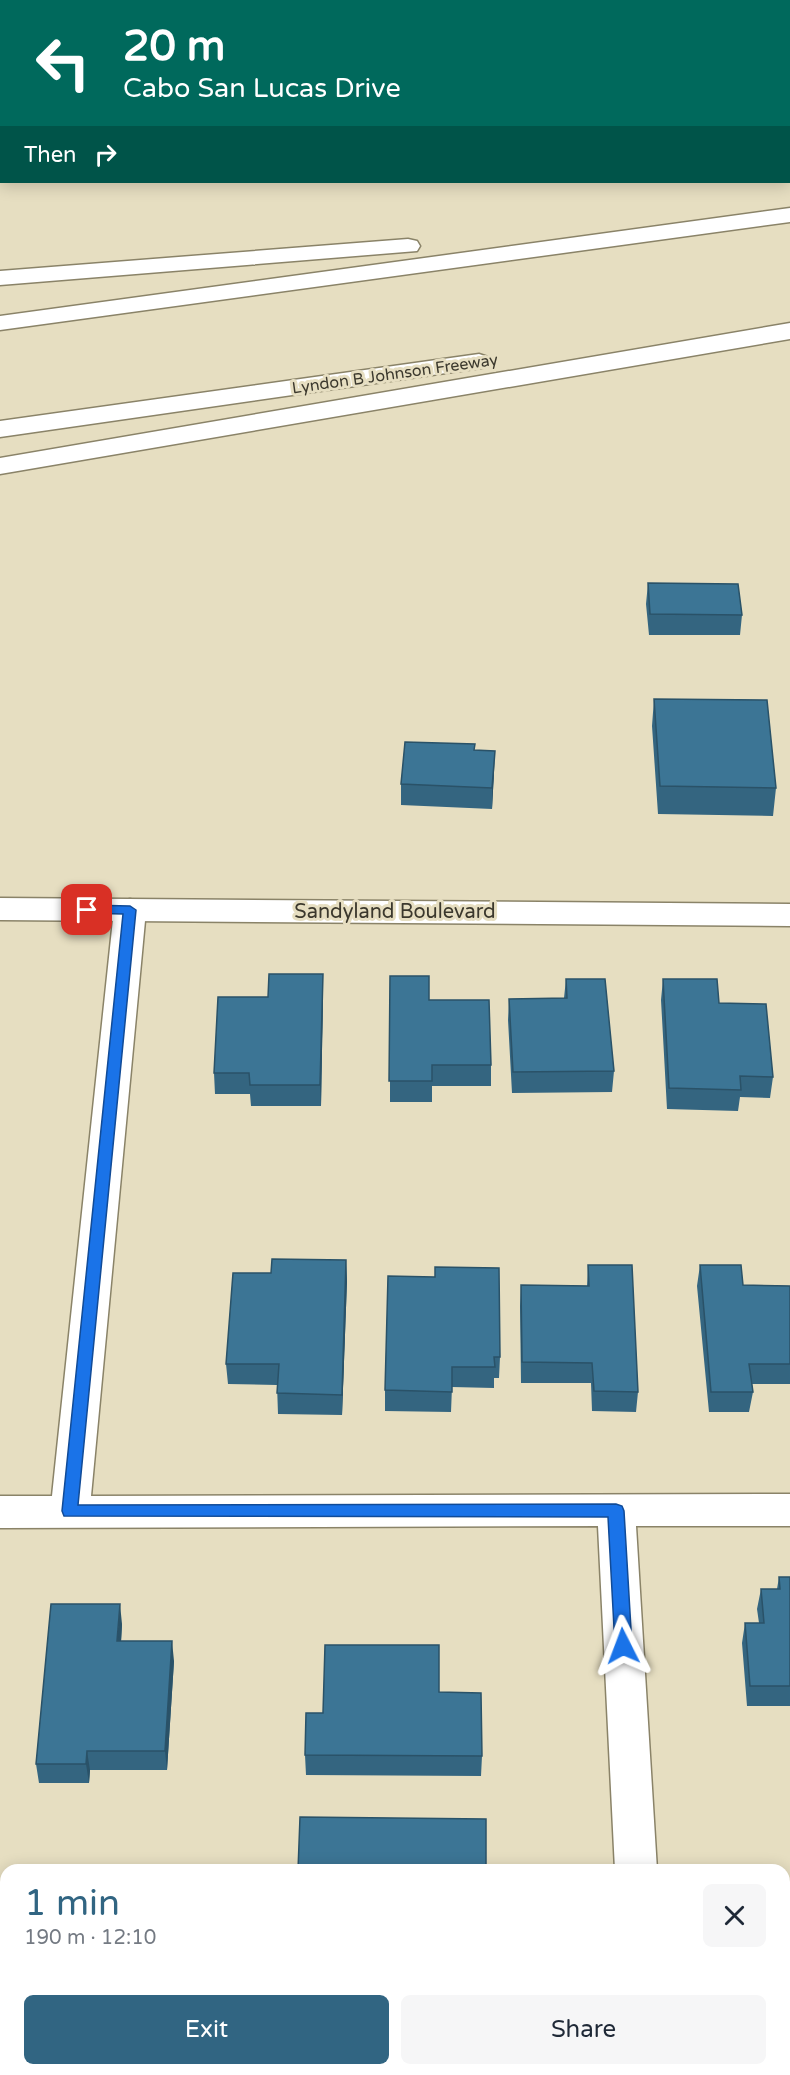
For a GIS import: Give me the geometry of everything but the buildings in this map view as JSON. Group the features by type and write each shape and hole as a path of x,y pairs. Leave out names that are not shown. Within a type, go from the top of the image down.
{"main road":[{"path":"0,323 790,215"},
{"path":"0,278 764,219"},
{"name":"Lyndon B Johnson Freeway","path":"0,429 790,318"},
{"path":"0,466 790,331"},
{"name":"Sandyland Boulevard","path":"0,909 790,915"},
{"path":"70,1511 130,910"},
{"path":"0,1512 790,1510"},
{"path":"616,1511 636,1864"}],"route":[{"path":"87,910 130,910 70,1511 616,1511 623,1646"}]}
